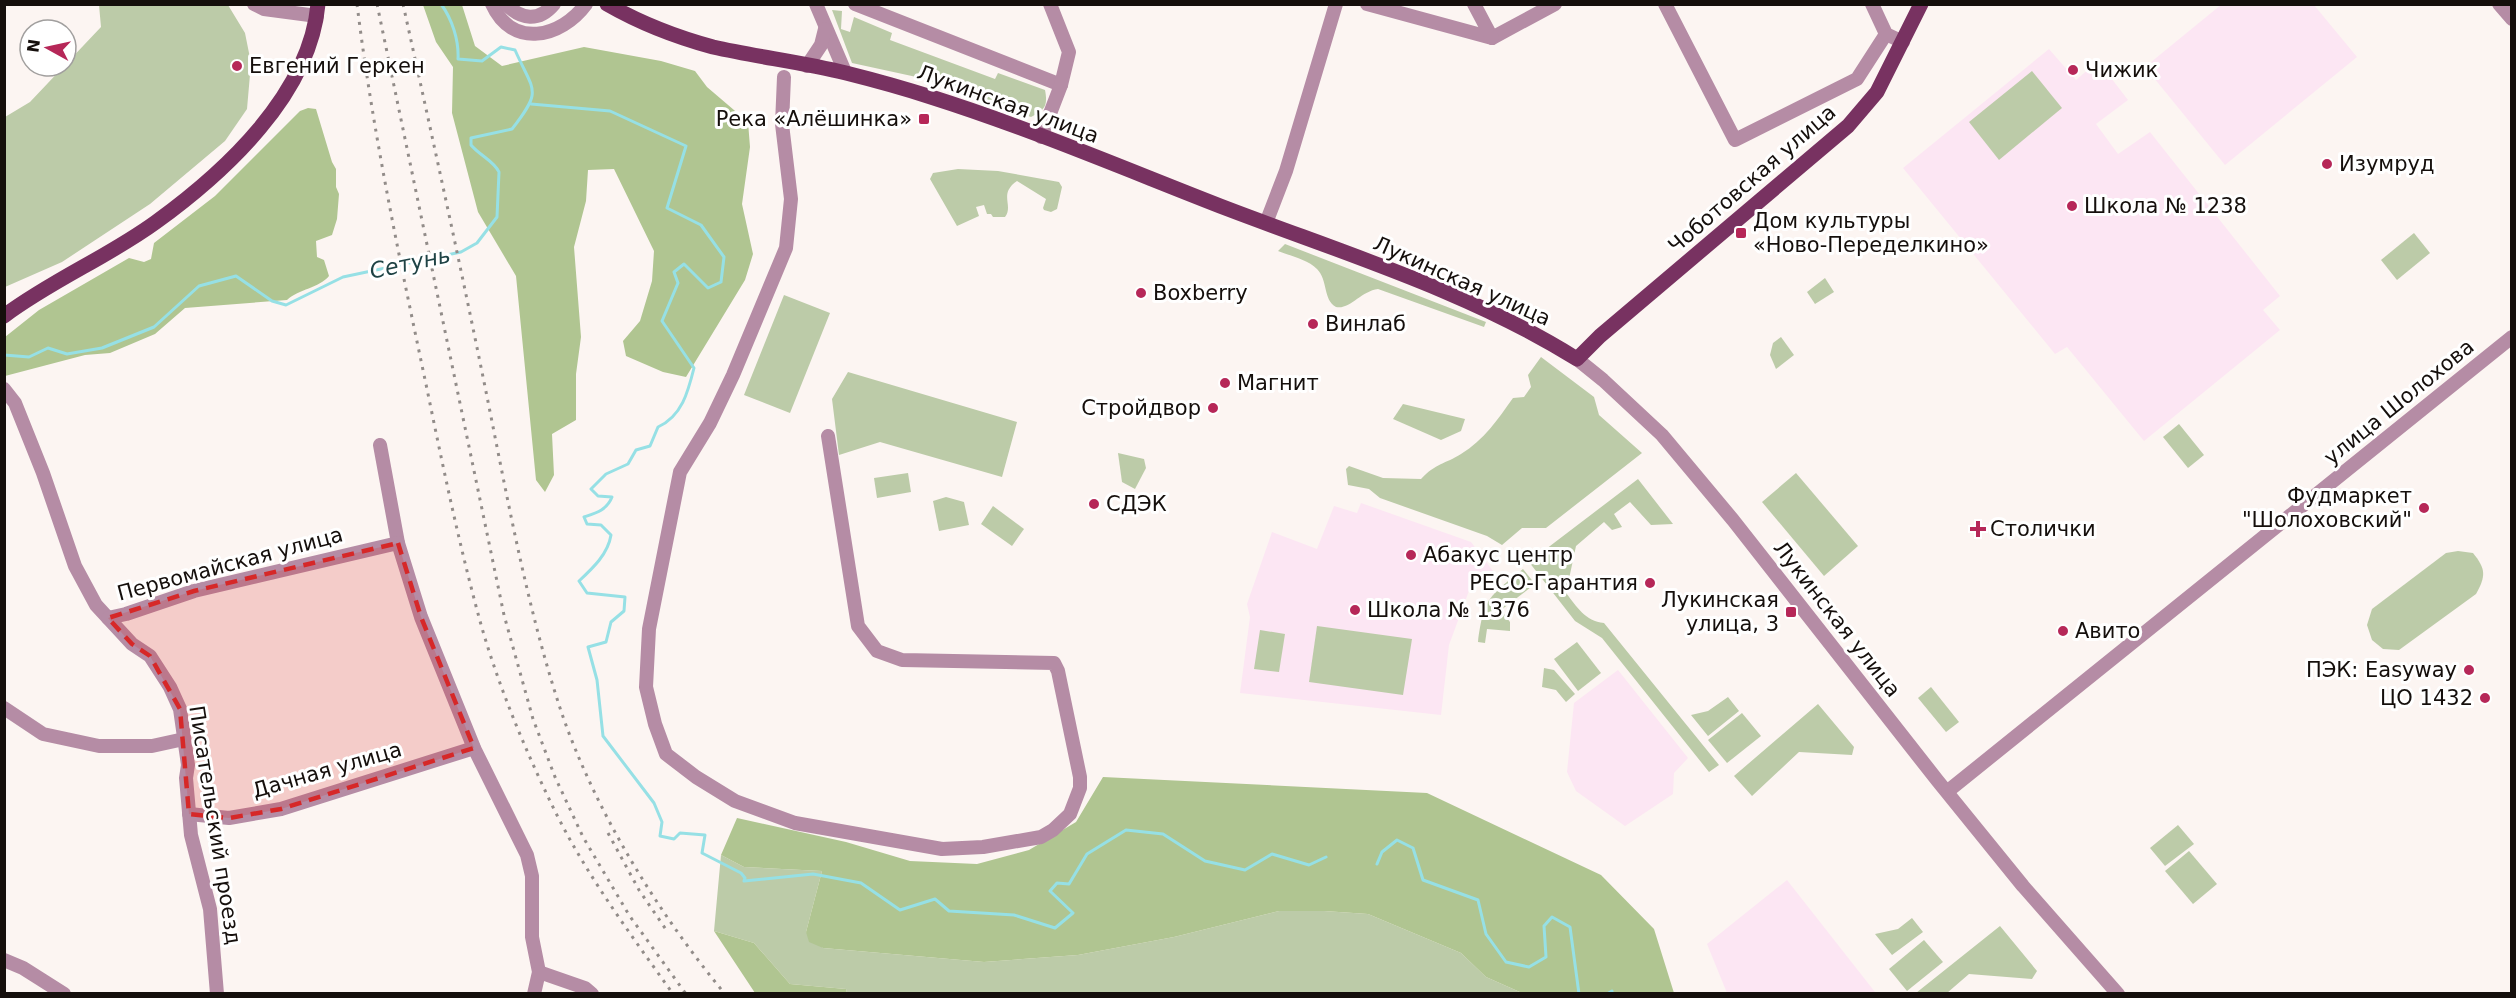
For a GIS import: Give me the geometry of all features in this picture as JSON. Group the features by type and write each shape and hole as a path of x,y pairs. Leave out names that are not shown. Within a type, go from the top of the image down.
{"main road":[{"name":"Лукинская улица","path":"607,4 651,26 689,40 740,53 845,72 932,97 1364,260 1512,322 1577,359"},
{"name":"Чоботовская улица","path":"1577,359 1600,336 1848,126 1877,93 1921,4"},
{"path":"5,315 44,288 156,222 215,173 254,133 297,77 307,55 317,10"}],"street":[{"path":"254,4 264,9 317,10"},
{"path":"492,4 497,16 507,27 529,33 547,32 567,24 586,4"},
{"path":"506,4 520,15 533,17 544,14 554,4"},
{"path":"816,4 845,72"},
{"path":"855,4 1061,85"},
{"path":"1041,137 1061,85 1069,52 1050,4"},
{"path":"1266,223 1286,171 1336,4"},
{"path":"1367,4 1492,38 1555,4"},
{"path":"1474,4 1492,38"},
{"path":"1665,4 1735,140 1857,79 1886,34"},
{"path":"1872,4 1886,34 1903,42"},
{"path":"2499,4 2511,19"},
{"path":"807,66 821,45 825,29"},
{"path":"784,77 782,124 791,199 786,248 733,375 710,423 680,472 649,629 646,687 655,724 666,754 696,777 735,801 795,823 942,849 982,847 1041,837 1053,830 1070,814 1080,788 1080,777 1060,681 1054,663 902,660 877,651 858,626 828,436"},
{"name":"улица Шолохова","path":"1947,791 2511,337"},
{"name":"Лукинская улица","path":"1577,359 1662,435 1733,520 2023,886 2118,993"},
{"name":"Писательский проезд","path":"4,389 15,403 75,566 96,605 132,644 150,656 170,687 180,709 188,765 186,778 191,836 210,909 217,993"},
{"path":"380,445 398,543 421,617 474,748 527,855 532,876 532,937 539,972 534,993"},
{"name":"Первомайская улица","path":"108,618 194,591 398,543"},
{"path":"4,708 43,734 99,746 152,746 184,739"},
{"name":"Дачная улица","path":"189,814 229,818 281,808 474,748"},
{"path":"4,960 64,993"},
{"path":"539,972 585,988 592,993"}],"highlighted area":[{"path":"398,543 421,617 474,748 281,809 229,818 189,814 180,709 150,656 132,644 108,618 194,591"}],"shaded area":[{"path":"2222,4 2314,5 2357,57 2225,165 2145,67"},
{"name":"Школа № 1238","path":"2049,49 2076,80 2098,61 2128,100 2096,124 2118,154 2150,132 2280,296 2263,310 2280,330 2144,441 2067,347 2055,354 1903,168"},
{"name":"Школа № 1376","path":"1361,503 1471,542 1493,571 1470,588 1449,645 1441,715 1240,693 1250,617 1247,604 1272,532 1317,549 1334,506 1357,513"},
{"path":"1618,670 1688,758 1674,773 1673,794 1625,826 1576,791 1567,772 1574,703"},
{"path":"1787,880 1875,992 1727,993 1707,944"}],"green space":[{"path":"99,5 228,5 245,33 251,63 247,109 225,141 150,204 62,262 5,287 5,117 30,102 53,78 78,78 78,51 101,27"},
{"path":"423,5 462,5 475,46 502,66 584,47 661,61 695,71 707,87 748,122 750,147 742,204 753,254 745,280 686,377 663,372 626,356 623,341 640,321 652,281 654,251 614,169 588,170 586,201 574,247 581,337 576,374 576,420 552,434 554,475 545,492 536,480 516,276 478,212 452,113 453,67 436,42"},
{"path":"832,10 842,11 841,29 850,32 854,17 892,33 890,40 995,79 998,73 1045,90 1044,107 1031,117 921,78 852,63"},
{"path":"2032,71 2062,108 1999,160 1969,122"},
{"path":"308,108 316,109 336,169 336,187 339,194 337,219 332,235 316,241 317,257 324,260 329,276 325,280 287,300 185,308 155,334 110,353 85,355 5,376 5,337 39,310 129,258 144,262 151,259 154,243 215,196 300,111"},
{"path":"958,169 998,171 1059,182 1062,187 1057,209 1051,212 1044,210 1046,199 1017,181 1008,190 1008,208 1005,217 993,217 987,214 984,205 976,207 979,216 957,226 930,179 933,173"},
{"path":"2414,233 2430,253 2397,280 2381,260"},
{"path":"1285,244 1486,322 1484,327 1378,289 1366,293 1346,306 1336,307 1329,300 1323,279 1317,269 1303,260 1278,251"},
{"path":"1825,278 1834,292 1815,304 1807,292"},
{"path":"784,295 830,313 790,413 744,395"},
{"path":"1781,337 1794,355 1776,369 1770,355 1773,343"},
{"path":"1541,357 1594,397 1599,415 1642,453 1546,528 1522,528 1502,545 1487,536 1380,498 1369,489 1348,485 1346,469 1349,466 1383,478 1421,479 1436,467 1461,454 1484,436 1513,398 1524,397 1531,387 1528,375"},
{"path":"848,372 1017,422 1002,477 880,442 839,455 832,399"},
{"path":"1403,404 1465,419 1461,431 1441,440 1393,419"},
{"path":"2179,424 2204,455 2188,468 2163,437"},
{"path":"1118,453 1144,459 1146,468 1135,489 1122,482"},
{"path":"908,473 911,492 877,498 874,478"},
{"path":"1796,473 1858,546 1824,576 1762,502"},
{"path":"1638,479 1673,524 1651,525 1630,502 1614,514 1622,527 1612,530 1604,522 1576,546 1566,593 1587,616 1604,623 1719,765 1709,772 1602,638 1575,621 1529,562"},
{"path":"946,497 964,502 969,525 939,531 933,501"},
{"path":"993,506 1024,529 1012,546 981,524"},
{"path":"2458,551 2473,553 2482,568 2482,582 2476,594 2399,650 2383,649 2372,640 2367,625 2372,609 2446,553"},
{"path":"1523,569 1535,584 1501,610 1510,622 1510,631 1487,629 1485,643 1478,642 1483,616 1490,599"},
{"path":"1317,626 1412,639 1403,695 1309,682"},
{"path":"1260,630 1285,634 1279,672 1254,669"},
{"path":"1577,642 1601,673 1578,691 1554,659"},
{"path":"1544,668 1554,670 1575,694 1566,702 1556,690 1542,687"},
{"path":"1931,687 1959,722 1946,732 1918,698"},
{"path":"1728,697 1739,711 1708,736 1691,715 1708,711"},
{"path":"1818,704 1854,747 1852,755 1799,752 1752,796 1734,776"},
{"path":"1742,713 1761,736 1727,763 1708,740"},
{"path":"1103,777 1427,793 1601,875 1654,929 1674,993 1522,993 1486,977 1461,953 1368,914 1324,911 1279,911 1174,937 1078,955 984,962 823,948 809,942 806,932 822,871 744,867 721,855 737,818 846,842 910,861 977,864 1029,850 1076,822"},
{"path":"2178,825 2194,844 2165,866 2150,848"},
{"path":"2189,851 2217,884 2193,904 2165,871"},
{"path":"721,855 744,867 822,871 806,932 823,948 984,962 1078,955 1174,937 1279,911 1324,911 1368,914 1461,953 1486,977 1522,993 847,993 846,989 790,984 754,943 714,931"},
{"path":"1912,918 1923,932 1892,955 1875,934 1898,929"},
{"path":"2000,926 2037,971 2032,979 1969,974 1947,993 1916,993"},
{"path":"714,931 754,943 790,984 846,989 847,993 755,993"},
{"path":"1924,940 1943,962 1907,991 1889,969"}],"waterway":[{"name":"Сетунь","path":"4,355 29,357 48,348 67,354 102,348 154,327 199,286 236,276 272,301 286,305 343,277 461,252 477,243 497,217 499,172 471,145 471,138 512,129 532,98 531,83 515,50 501,47 482,61 458,59 454,30 441,4"},
{"path":"531,104 610,111 686,146 667,208 701,225 724,257 721,282 708,288 684,264 674,272 678,283 662,321 694,368 686,394 673,417 658,427 650,446 636,450 628,464 606,474 591,489 598,496 612,497 604,508 584,517 587,524 601,525 611,535 603,554 579,581 587,593 625,597 624,611 611,622 606,642 588,647 597,680 603,736 654,803 662,822 660,836 674,839 680,833 705,835 702,853 741,873 745,878 744,881 813,874 861,883 900,910 935,899 949,911 1014,915 1055,928 1073,913 1050,891 1057,883 1069,884 1087,854 1126,830 1163,834 1205,861 1245,870 1272,854 1309,865 1326,857"},
{"path":"1377,864 1382,852 1397,840 1413,848 1423,880 1478,900 1486,934 1506,962 1529,967 1546,957 1544,926 1552,917 1570,927 1579,994"},
{"path":"1607,994 1612,991 1612,994"}],"railway":[{"path":"357,4 379,149 407,293 452,505 472,592 487,644 521,736 564,828 608,901 673,994"},
{"path":"377,4 504,615 533,719 555,777 583,837 629,915 686,994"},
{"path":"403,4 517,543 537,628 561,711 592,786 631,860 676,930 725,994"},
{"path":"608,833 639,890 667,931"}],"place":[{"name":"Евгений Геркен","path":"237,66"},
{"name":"Чижик","path":"2073,70"},
{"name":"Река «Алёшинка»","path":"924,119"},
{"name":"Изумруд","path":"2327,164"},
{"name":"Школа № 1238","path":"2072,206"},
{"name":"Дом культуры «Ново-Переделкино»","path":"1741,233"},
{"name":"Boxberry","path":"1141,293"},
{"name":"Винлаб","path":"1313,324"},
{"name":"Магнит","path":"1225,383"},
{"name":"Стройдвор","path":"1213,408"},
{"name":"СДЭК","path":"1094,504"},
{"name":"Фудмаркет \"Шолоховский\"","path":"2424,508"},
{"name":"Столички","path":"1978,529"},
{"name":"Абакус центр","path":"1411,555"},
{"name":"РЕСО-Гарантия","path":"1650,583"},
{"name":"Школа № 1376","path":"1355,610"},
{"name":"Лукинская улица, 3","path":"1791,612"},
{"name":"Авито","path":"2063,631"},
{"name":"ПЭК: Easyway","path":"2469,670"},
{"name":"ЦО 1432","path":"2485,698"}]}
